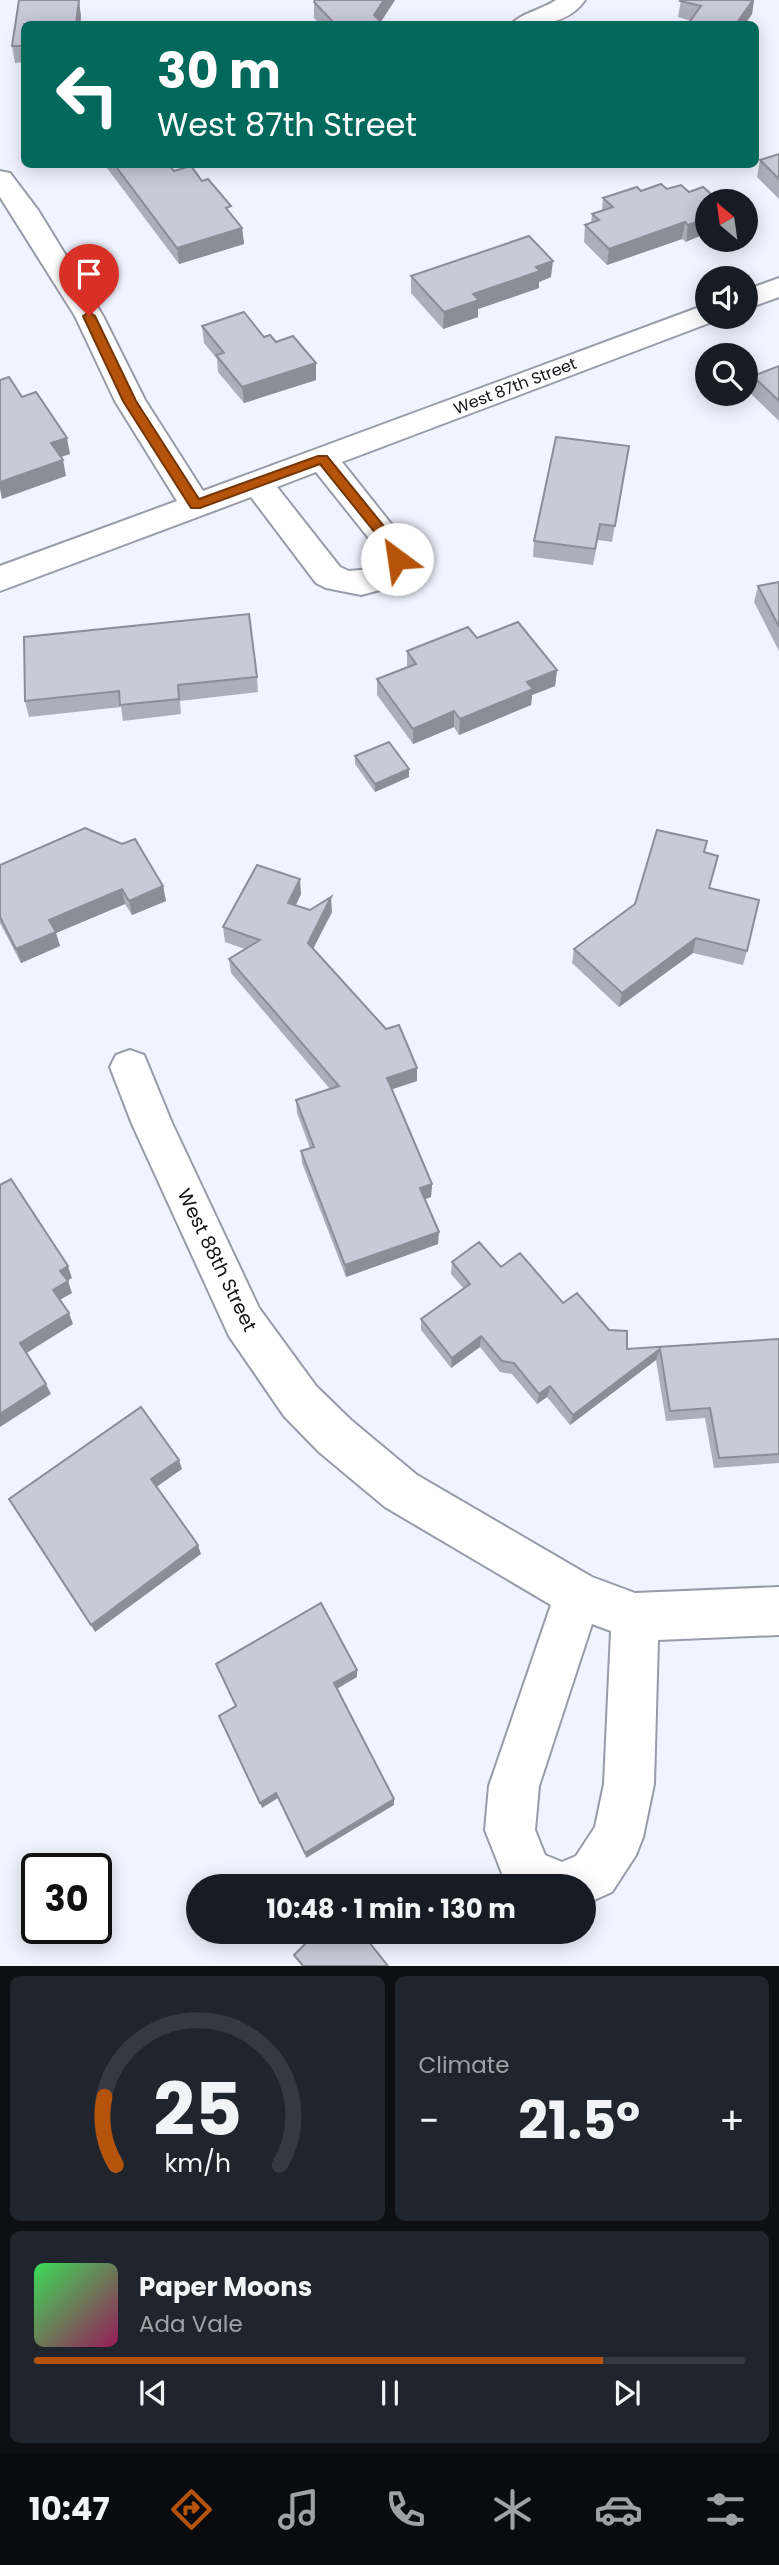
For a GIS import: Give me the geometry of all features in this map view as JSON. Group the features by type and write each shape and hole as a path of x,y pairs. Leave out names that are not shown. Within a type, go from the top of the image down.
{"street":[{"path":"533,21 550,15 573,0"},
{"path":"0,180 24,210 89,316 130,401 196,505"},
{"path":"758,296 779,288"},
{"name":"West 87th Street","path":"0,579 695,319"},
{"path":"257,483 328,575 345,583 381,579 392,570 397,559 395,549 322,459"},
{"name":"West 88th Street","path":"130,1067 152,1124 244,1322 300,1401 335,1436 401,1491 578,1595 635,1617 779,1611"},
{"path":"529,1874 510,1830 514,1786 578,1595"},
{"path":"594,1874 618,1837 629,1783 635,1617"}],"building":[{"path":"19,0 79,0 76,21 21,21 21,46 12,46"},
{"path":"384,0 374,15 380,21 332,21 314,2"},
{"path":"753,0 738,21 690,21 701,6 680,1"},
{"path":"779,154 779,179 760,160"},
{"path":"117,168 171,168 174,171 192,168 202,181 208,179 231,206 226,208 242,228 177,248"},
{"path":"661,184 667,189 681,185 689,192 695,190 695,222 688,225 685,222 609,249 585,225 599,220 592,214 613,207 603,198 637,187 641,191"},
{"path":"529,236 553,261 536,267 540,271 473,294 479,300 444,312 411,276"},
{"path":"244,312 264,337 270,335 276,342 293,336 316,363 242,387 216,355 224,353 202,326"},
{"path":"779,366 779,401 758,381 758,374"},
{"path":"9,377 22,397 36,392 67,438 51,443 63,460 0,482 0,380"},
{"path":"556,437 629,446 615,526 600,524 595,549 534,541"},
{"path":"779,582 779,627 758,586"},
{"path":"249,614 257,677 178,685 179,699 120,705 119,691 25,701 24,637"},
{"path":"518,622 557,670 527,682 533,689 460,719 454,711 413,729 377,679 416,664 407,651 468,627 477,638"},
{"path":"389,742 409,769 375,784 355,756"},
{"path":"85,828 122,844 135,839 163,886 129,901 122,889 49,920 56,932 16,949 0,917 0,865"},
{"path":"657,830 707,841 704,852 718,856 709,888 759,900 747,951 696,938 622,993 574,949 635,904"},
{"path":"257,865 300,879 288,903 310,910 331,897 308,943 386,1029 399,1025 417,1068 387,1078 432,1184 420,1188 439,1232 345,1265 301,1151 314,1147 296,1100 339,1086 229,959 260,940 223,927"},
{"path":"11,1179 68,1266 60,1271 68,1281 53,1290 69,1313 20,1343 46,1384 0,1414 0,1185"},
{"path":"479,1242 501,1267 520,1253 563,1303 577,1293 609,1330 627,1331 627,1349 779,1339 779,1454 719,1458 710,1408 670,1411 660,1349 573,1415 550,1386 539,1394 514,1363 502,1361 481,1336 452,1358 421,1319 470,1284 452,1262"},
{"path":"141,1407 179,1460 151,1479 198,1545 91,1625 9,1499"},
{"path":"321,1603 357,1670 334,1683 394,1799 305,1853 276,1793 260,1803 219,1716 236,1706 216,1664"},
{"path":"305,1944 371,1944 388,1966 303,1966 294,1955"}],"route":[{"path":"89,316 130,401 196,505 322,459 395,549 397,559"}]}
